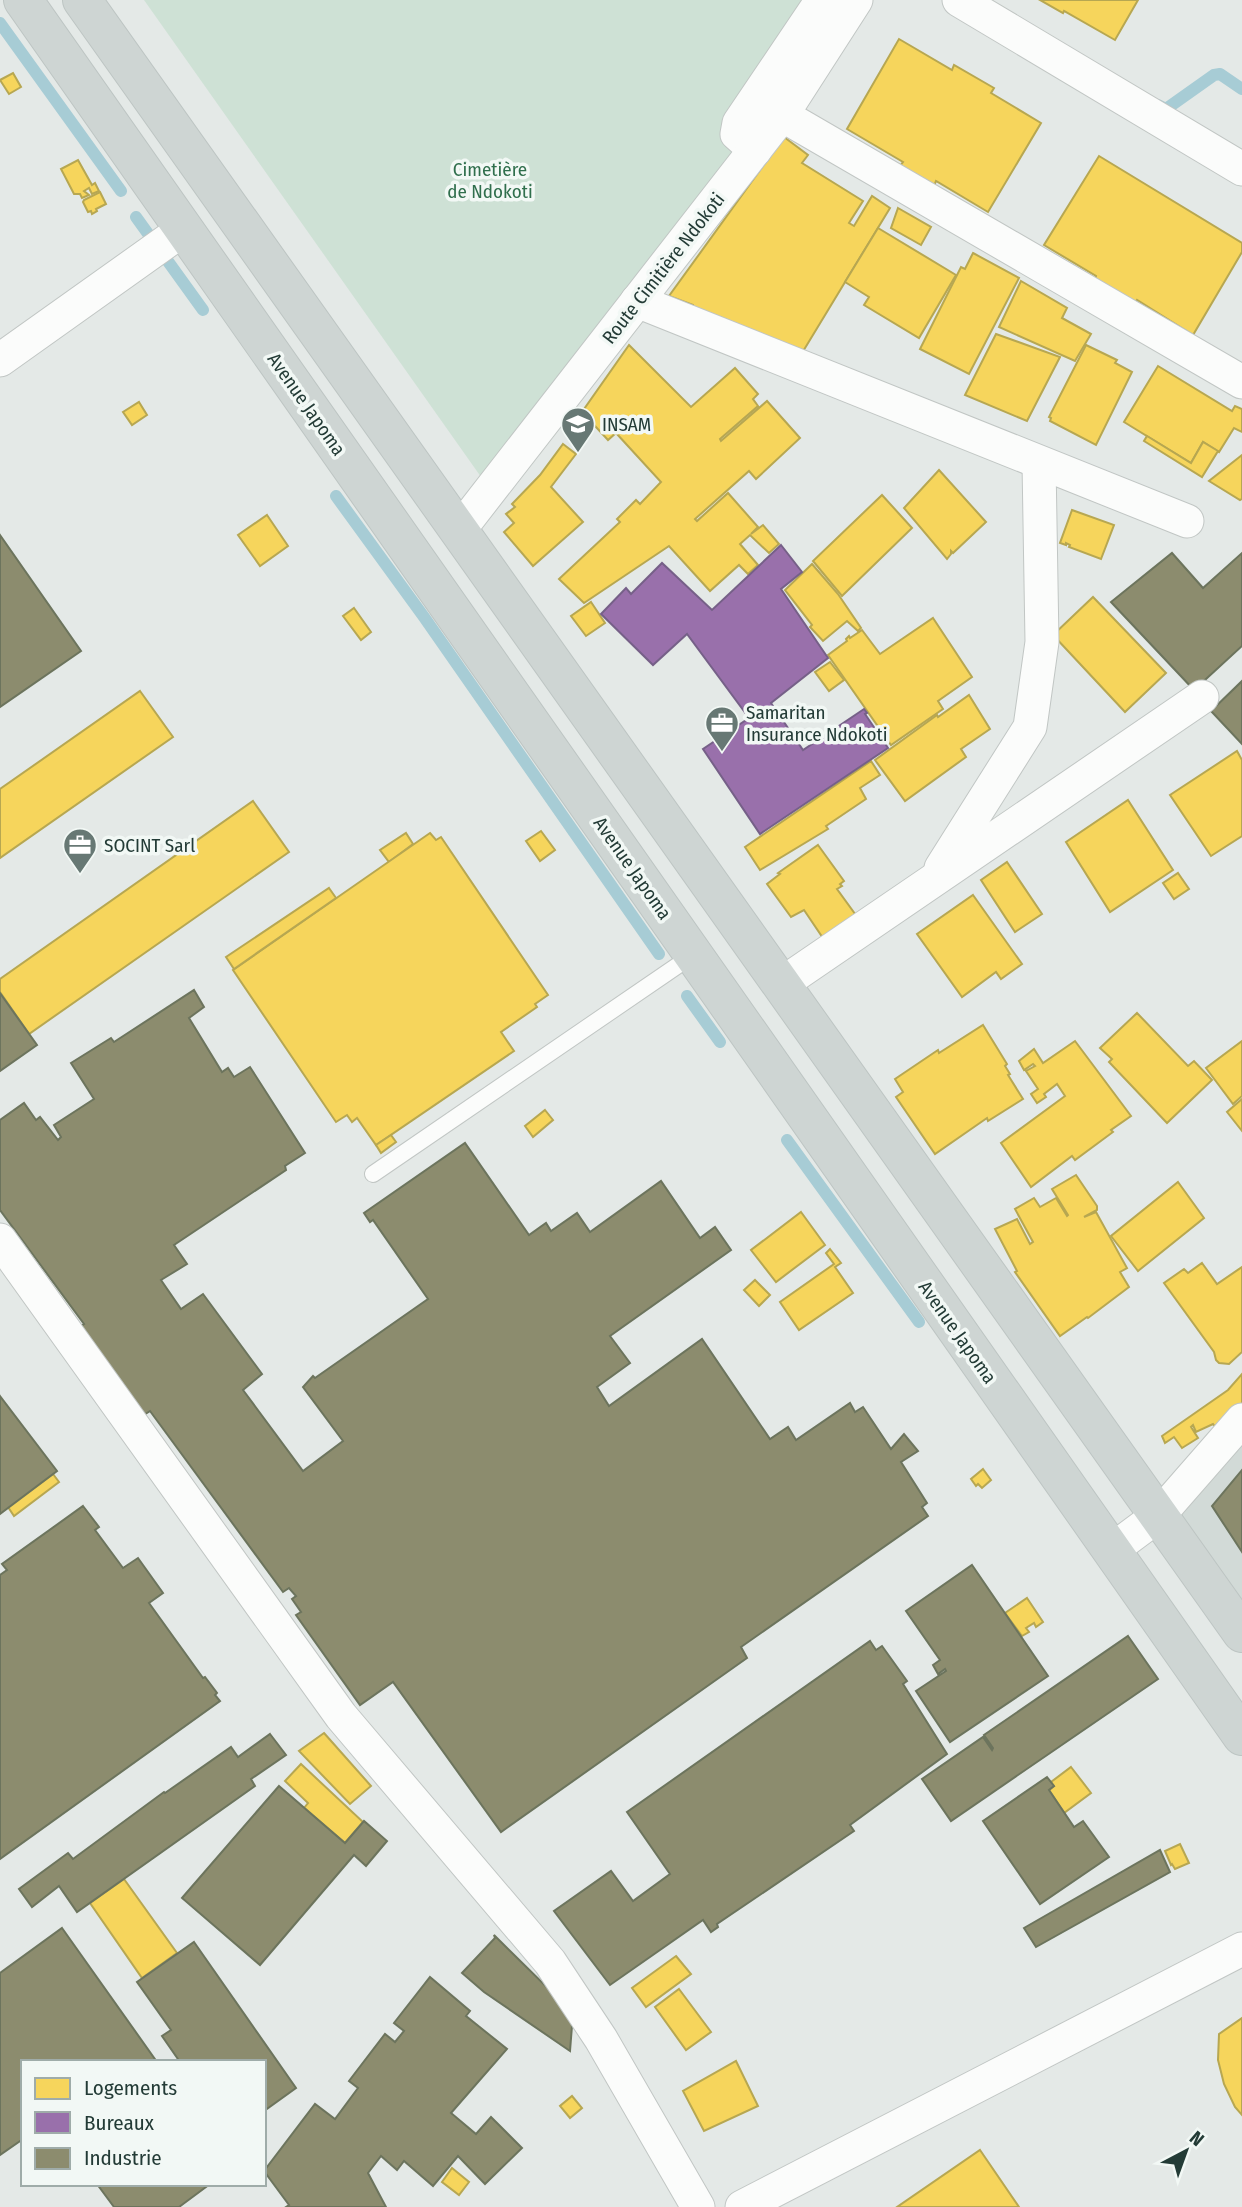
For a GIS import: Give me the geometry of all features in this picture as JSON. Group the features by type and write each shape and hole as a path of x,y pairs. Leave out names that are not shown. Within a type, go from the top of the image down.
{"main road":[{"name":"Avenue Japoma","path":"23,0 1242,1736"},
{"path":"82,0 783,983 1242,1633"}],"street":[{"path":"755,150 737,134 739,123 821,0"},
{"name":"Route Cimitière Ndokoti","path":"460,530 782,115 856,0"},
{"path":"960,0 1242,169"},
{"path":"782,115 1242,382"},
{"path":"0,360 184,229"},
{"path":"637,302 1187,521"},
{"path":"934,880 1030,727 1042,642 1039,463"},
{"path":"783,983 1202,696"},
{"path":"0,1240 341,1716 550,1962 601,2039 698,2207"},
{"path":"1112,1550 1159,1516 1242,1420"},
{"path":"742,2207 1242,1949"}],"lane":[{"path":"373,1174 693,955"}],"shaded area":[{"path":"1242,1420 1242,1599 1170,1502"}],"green space":[{"name":"Cimetière de Ndokoti","path":"144,0 819,0 752,136 486,484"}],"building: Logements":[{"path":"1040,0 1138,0 1115,40"},
{"path":"899,39 952,70 954,65 994,88 991,93 1041,123 988,212 936,181 934,186 900,166 903,162 847,129"},
{"path":"13,73 21,87 9,94 0,80"},
{"path":"784,137 808,155 802,163 863,201 849,223 854,226 872,196 890,208 802,353 669,296"},
{"path":"1099,156 1242,243 1242,252 1193,335 1137,300 1134,305 1095,280 1096,276 1044,245"},
{"path":"78,160 92,185 95,183 99,191 92,194 89,188 84,191 89,195 82,198 80,194 74,194 61,169"},
{"path":"100,192 106,204 92,214 83,202"},
{"path":"898,208 931,227 921,245 891,228"},
{"path":"878,228 956,275 919,338 864,305 869,297 845,282"},
{"path":"973,253 1019,278 969,374 920,349 961,267 965,269"},
{"path":"1021,281 1067,308 1062,318 1091,334 1075,361 999,327"},
{"path":"996,334 1060,357 1027,421 965,395"},
{"path":"629,345 691,407 735,368 758,394 753,399 758,406 720,439 721,441 767,401 800,438 756,479 749,471 695,519 697,521 728,493 758,527 751,534 763,525 779,544 769,553 750,535 740,544 758,565 748,574 739,565 710,591 669,546 584,603 559,579 620,522 617,519 636,500 640,504 661,482 616,433 608,440 582,412"},
{"path":"1086,345 1117,360 1115,363 1132,372 1096,445 1050,421 1049,417"},
{"path":"1158,366 1232,411 1235,406 1242,409 1242,432 1234,428 1219,452 1203,442 1191,463 1124,422"},
{"path":"139,402 147,415 132,425 123,412"},
{"path":"1147,436 1191,463 1203,442 1218,451 1202,477 1144,441"},
{"path":"563,444 576,454 551,487 583,522 533,566 504,532 514,523 506,514 515,507 512,504 540,475"},
{"path":"1242,455 1242,499 1240,500 1209,481"},
{"path":"939,470 986,522 953,553 951,551 947,559 904,508"},
{"path":"882,495 912,528 842,596 813,561"},
{"path":"1072,510 1114,525 1101,559 1069,547 1066,543 1060,543"},
{"path":"267,515 288,546 260,566 238,535"},
{"path":"812,564 838,594 861,628 858,631 847,621 823,641 810,627 812,625 785,590"},
{"path":"1093,597 1166,673 1125,712 1053,635"},
{"path":"591,602 605,623 586,636 571,616"},
{"path":"354,608 371,632 361,640 343,616"},
{"path":"933,618 972,677 938,701 943,709 891,745 828,655 847,641 849,636 850,638 862,630 880,654"},
{"path":"830,662 844,680 829,691 815,672"},
{"path":"140,691 173,737 0,858 0,789"},
{"path":"969,695 990,729 961,749 966,757 905,801 875,760"},
{"path":"1237,751 1242,760 1242,836 1211,856 1170,795"},
{"path":"871,761 880,775 860,788 866,799 826,826 828,829 760,870 745,847"},
{"path":"1128,800 1173,870 1110,912 1066,842"},
{"path":"253,801 289,852 29,1034 0,992 0,979"},
{"path":"541,831 555,850 540,861 526,841"},
{"path":"406,833 413,844 389,862 380,850"},
{"path":"430,833 436,840 441,837 548,995 535,1004 537,1007 501,1032 514,1051 376,1145 357,1118 352,1122 347,1115 336,1122 233,970"},
{"path":"818,845 844,881 837,889 858,918 825,941 804,910 791,917 767,884"},
{"path":"1007,862 1042,914 1015,932 981,880"},
{"path":"1178,873 1189,889 1174,899 1163,883"},
{"path":"329,888 336,898 234,969 226,957"},
{"path":"973,895 1022,964 1001,979 996,972 962,997 917,934"},
{"path":"1137,1013 1188,1066 1194,1061 1212,1080 1167,1123 1109,1062 1112,1059 1100,1048"},
{"path":"983,1025 1007,1064 1005,1066 1010,1074 1008,1075 1023,1099 988,1121 987,1118 935,1154 896,1097 903,1092 895,1079 938,1050 939,1053"},
{"path":"1075,1041 1131,1116 1075,1160 1072,1156 1031,1187 1001,1143 1065,1096 1057,1084 1037,1103 1031,1094 1038,1089 1026,1071 1035,1066 1033,1064 1024,1070 1019,1061 1034,1049 1043,1063"},
{"path":"1242,1041 1242,1096 1233,1104 1206,1068"},
{"path":"1242,1099 1242,1131 1227,1112"},
{"path":"545,1110 553,1120 533,1137 525,1126"},
{"path":"391,1135 396,1142 381,1153 376,1145"},
{"path":"1076,1175 1097,1206 1097,1210 1084,1217 1096,1212 1127,1268 1120,1272 1129,1287 1060,1336 1015,1272 1017,1271 995,1229 1017,1219 1030,1244 1033,1242 1015,1209 1034,1198 1040,1207 1056,1198 1067,1216 1052,1189"},
{"path":"1178,1182 1204,1218 1138,1271 1111,1236"},
{"path":"801,1212 825,1245 776,1282 751,1250"},
{"path":"830,1249 841,1263 835,1267 853,1293 799,1330 780,1302 834,1264 826,1253"},
{"path":"1202,1263 1217,1284 1242,1267 1242,1352 1229,1364 1216,1360 1214,1352 1164,1283 1184,1269 1188,1273"},
{"path":"755,1280 770,1295 759,1306 744,1290"},
{"path":"1242,1374 1242,1405 1217,1429 1213,1424 1196,1432 1193,1425 1191,1427 1198,1438 1182,1448 1174,1437 1165,1443 1162,1436 1228,1390"},
{"path":"983,1469 991,1480 982,1488 978,1484 976,1486 971,1479"},
{"path":"53,1474 59,1482 14,1516 8,1507"},
{"path":"1027,1598 1043,1622 1036,1627 1034,1623 1026,1628 1029,1632 1022,1636 1005,1613"},
{"path":"324,1733 371,1786 350,1804 299,1751"},
{"path":"301,1764 363,1822 345,1843 304,1808 308,1803 285,1781"},
{"path":"1071,1767 1091,1793 1064,1813 1049,1790 1054,1786 1051,1782"},
{"path":"1180,1844 1189,1863 1175,1869 1165,1851"},
{"path":"124,1879 177,1953 142,1978 90,1903"},
{"path":"676,1956 691,1974 646,2007 632,1988"},
{"path":"679,1989 711,2032 686,2050 655,2007"},
{"path":"1242,2018 1242,2115 1224,2084 1218,2060 1219,2034"},
{"path":"736,2061 758,2106 704,2131 683,2091"},
{"path":"572,2096 582,2108 570,2118 560,2106"},
{"path":"980,2150 1019,2207 897,2207"},
{"path":"452,2168 469,2182 459,2195 442,2182"}],"building: Bureaux":[{"path":"781,545 802,572 781,589 828,658 771,703 803,750 864,709 888,748 760,834 703,749 749,718 687,634 653,665 601,614 626,588 631,594 662,563 712,610"}],"building: Industrie":[{"path":"0,535 81,651 0,707"},
{"path":"1172,553 1203,588 1242,553 1242,646 1194,690 1111,602"},
{"path":"1242,681 1242,744 1211,711"},
{"path":"194,990 204,1007 189,1018 222,1072 228,1068 234,1077 250,1067 305,1153 285,1166 286,1170 174,1245 187,1264 161,1280 181,1309 203,1294 262,1374 243,1390 303,1471 343,1441 303,1387 313,1376 315,1378 428,1299 373,1220 370,1222 364,1213 465,1143 529,1235 546,1223 551,1231 577,1213 590,1232 661,1181 700,1238 715,1227 731,1250 610,1336 630,1363 597,1387 609,1406 702,1339 770,1439 788,1427 796,1440 850,1403 855,1412 863,1407 891,1449 904,1434 918,1451 901,1462 927,1503 922,1507 928,1516 741,1647 747,1658 501,1832 393,1682 360,1705 296,1615 301,1612 292,1599 296,1596 289,1588 283,1592 150,1411 144,1415 78,1328 84,1324 0,1210 0,1120 24,1103 36,1120 40,1117 58,1140 61,1137 54,1125 94,1099 71,1063 111,1038 114,1042"},
{"path":"0,993 37,1045 0,1071"},
{"path":"0,1396 57,1471 0,1514"},
{"path":"1242,1470 1242,1552 1212,1506"},
{"path":"83,1506 99,1527 95,1530 123,1568 138,1558 163,1593 149,1603 203,1678 205,1677 217,1693 215,1695 220,1701 0,1859 0,1575 7,1570 2,1564"},
{"path":"972,1565 1048,1676 950,1742 916,1691 946,1671 945,1669 938,1674 933,1665 940,1660 906,1611"},
{"path":"1128,1636 1158,1679 951,1821 922,1779 983,1737 992,1750 984,1735"},
{"path":"870,1641 876,1650 882,1646 907,1681 903,1684 947,1754 850,1825 854,1831 717,1924 718,1927 711,1932 703,1920 610,1985 554,1911 611,1871 633,1901 670,1874 627,1812"},
{"path":"270,1734 286,1755 251,1779 255,1786 77,1912 59,1886 32,1907 19,1889 68,1853 73,1859 231,1747 238,1757"},
{"path":"1047,1777 1054,1786 1049,1790 1074,1827 1083,1821 1109,1857 1040,1904 983,1821"},
{"path":"279,1786 345,1843 364,1821 387,1841 366,1866 354,1855 260,1965 182,1898"},
{"path":"1160,1850 1170,1872 1036,1947 1024,1928"},
{"path":"62,1928 156,2060 21,2060 21,2140 0,2155 0,1973"},
{"path":"494,1935 573,2013 570,2051 484,1992 462,1973 495,1938"},
{"path":"194,1942 296,2088 266,2110 266,2060 179,2060 162,2036 171,2030 137,1982"},
{"path":"430,1977 470,2011 466,2016 507,2049 451,2113 476,2134 491,2117 522,2148 485,2184 458,2156 433,2186 404,2161 397,2170 381,2156 368,2173 386,2207 286,2207 289,2205 266,2174 266,2168 315,2104 335,2119 358,2088 349,2081 385,2034 395,2042 404,2031 394,2023"},
{"path":"98,2186 207,2186 179,2207 114,2207"}],"waterway":[{"path":"0,23 121,191"},
{"path":"1158,105 1166,109 1214,75 1220,74 1242,89"},
{"path":"136,217 203,310"},
{"path":"336,496 424,617 659,954"},
{"path":"687,996 720,1042"},
{"path":"787,1140 919,1322"}],"place":[{"name":"INSAM","path":"578,454"},
{"name":"Samaritan Insurance Ndokoti","path":"722,753"},
{"name":"SOCINT Sarl","path":"80,875"}]}
